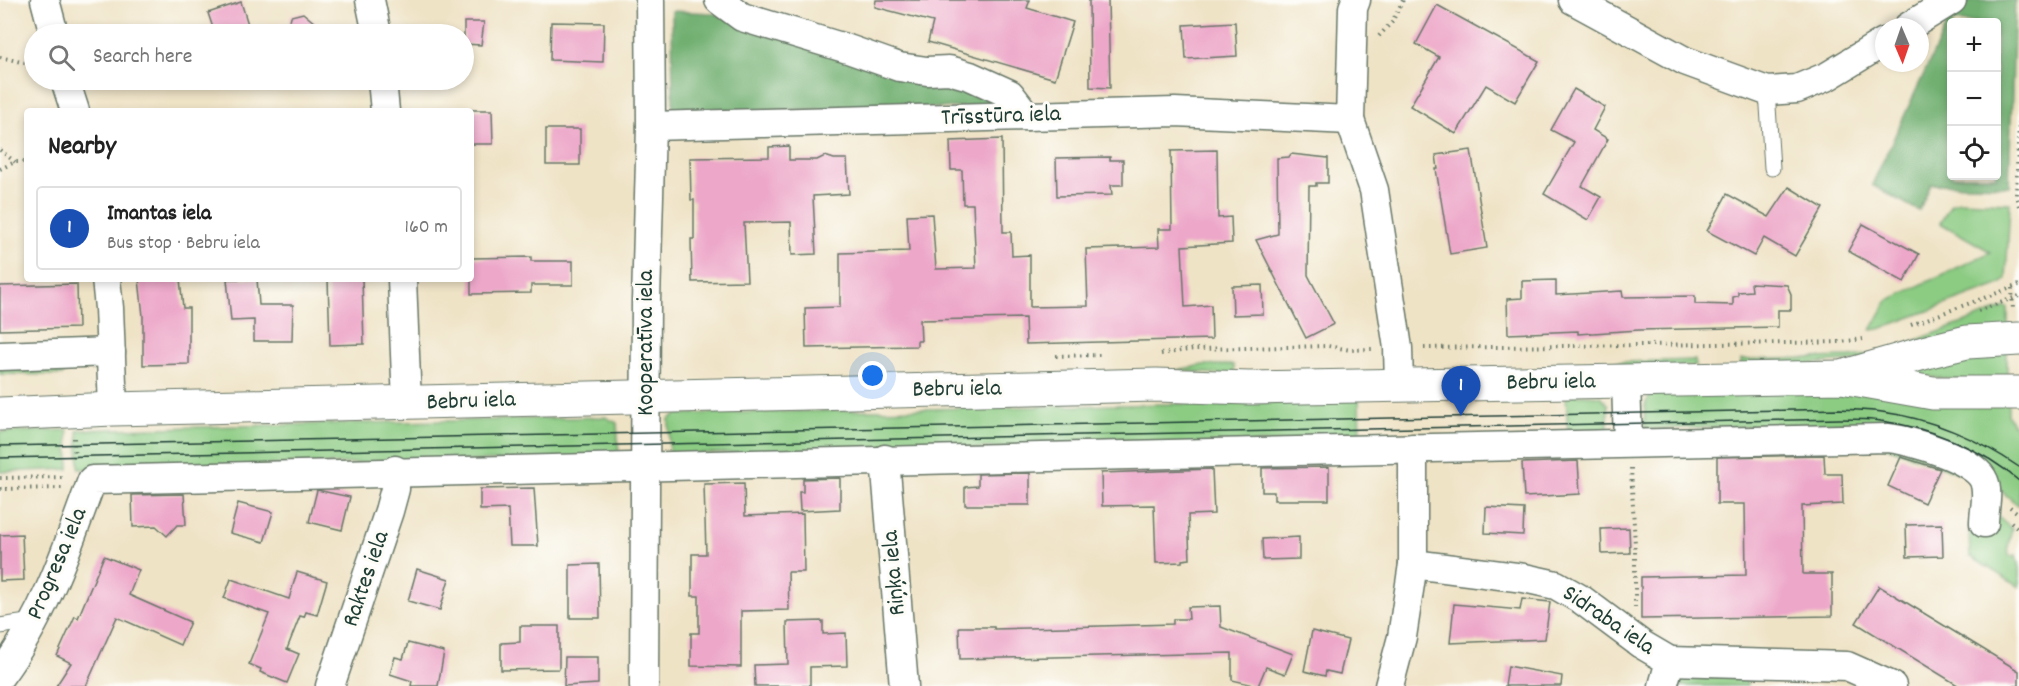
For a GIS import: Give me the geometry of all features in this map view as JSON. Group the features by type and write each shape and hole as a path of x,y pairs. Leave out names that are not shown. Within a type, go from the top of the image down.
{"street":[{"path":"45,0 51,24"},
{"path":"370,0 375,24"},
{"name":"Kooperatīva iela","path":"644,686 646,300 651,126 650,0"},
{"path":"719,0 742,16 899,67 927,71 949,70 970,76 1010,94 1027,116"},
{"path":"1356,0 1353,8 1350,120 1374,190 1398,348 1399,385"},
{"path":"1573,0 1685,61 1767,91 1797,88 1828,76 1875,47"},
{"path":"1923,18 1952,0"},
{"path":"68,90 74,108"},
{"path":"383,90 385,108"},
{"name":"Trīsstūra iela","path":"651,126 1175,111 1350,120"},
{"path":"106,282 113,409"},
{"path":"402,282 407,404"},
{"name":"Bebru iela","path":"1842,377 1967,342 2019,339"},
{"path":"0,356 111,352"},
{"name":"Bebru iela","path":"0,414 113,409 1156,386 1249,388 1842,377 1933,393 2019,393"},
{"path":"1626,382 1628,442"},
{"path":"82,484 395,470 1888,438 1937,451 1969,465 1982,477 1986,486 1984,523"},
{"path":"1389,686 1402,637 1413,564 1413,448"},
{"name":"Riņķa iela","path":"885,459 909,685"},
{"name":"Raktes iela","path":"330,686 390,511 395,470"},
{"name":"Progresa iela","path":"0,676 20,650 57,576 82,484"},
{"name":"Sidraba iela","path":"1413,564 1524,578 1556,585 1582,600 1641,644 1666,674"},
{"path":"1666,674 1771,675 1847,666 1892,686"}],"lane":[{"path":"1767,91 1772,168"},
{"path":"0,626 34,621"}],"path":[{"path":"0,57 24,63"},
{"path":"2019,121 2016,195 2019,206"},
{"path":"0,150 15,162"},
{"path":"0,169 15,162 24,162"},
{"path":"1907,326 2019,285"},
{"path":"1154,355 1194,349 1328,346 1351,350 1789,343 1841,342 1871,338"},
{"path":"1047,356 1107,355"},
{"path":"1628,442 1634,534 1635,609"},
{"path":"0,478 73,476 82,484"},
{"path":"0,489 82,484"}],"green space":[{"path":"1971,0 2015,0 2009,186 1931,184 1919,211 1872,185 1925,72 1929,72 1929,63 1947,24 1947,180 2001,180 2001,18 1950,18 1954,9"},
{"path":"672,11 712,13 996,94 992,107 673,111"},
{"path":"1959,201 2010,203 2006,279 2001,284 1871,330 1888,300 1991,252 1940,223 1951,204"},
{"path":"2006,307 2008,309 2008,330 1882,359 1741,368 1741,360 1868,355 1898,347"},
{"path":"2007,348 2007,385 1891,373"},
{"path":"1695,360 1696,366 1585,368 1585,363"},
{"path":"1203,365 1234,365 1234,376 1177,370"},
{"path":"66,367 66,372 62,375 0,374 0,369"},
{"path":"1824,389 2008,400 2008,415 2019,434 2019,506 1994,485 1844,432 1844,424 1645,429 1645,404 1654,393"},
{"path":"1566,394 1601,396 1608,405 1608,432 1568,437"},
{"path":"1359,400 1360,441 669,454 669,419 677,414"},
{"path":"605,417 617,423 619,456 611,458 79,469 78,430"},
{"path":"68,430 69,469 0,472 0,432"},
{"path":"1995,514 2012,529 2008,546 2009,556 2016,555 2019,587 1970,556 1969,528 1988,528"},
{"path":"1746,670 1747,686 1676,686 1676,683 1691,672"}],"building":[{"path":"876,0 1030,0 1027,8 1073,22 1055,79 928,42 933,22 875,7"},
{"path":"1089,0 1108,0 1110,88 1090,87"},
{"path":"241,2 248,24 212,24 208,13"},
{"path":"1437,5 1539,61 1515,102 1486,85 1456,134 1410,106 1439,57 1416,44"},
{"path":"303,13 316,24 289,24 291,16"},
{"path":"464,22 484,22 481,45 474,45 474,24 464,24"},
{"path":"551,22 604,23 603,62 550,60"},
{"path":"1235,22 1237,56 1186,59 1184,25"},
{"path":"1574,89 1605,107 1593,130 1608,139 1582,186 1601,197 1588,220 1544,194 1574,142 1551,130"},
{"path":"474,110 492,110 493,144 474,144"},
{"path":"546,129 580,129 580,165 546,165"},
{"path":"1002,139 1003,232 1011,232 1012,256 1030,255 1030,307 1088,306 1086,249 1159,247 1158,229 1172,229 1171,151 1217,150 1218,218 1231,217 1232,243 1182,246 1185,307 1211,305 1212,339 1026,344 1025,318 920,320 921,341 917,341 917,346 806,348 805,308 840,307 840,253 909,251 907,215 932,214 936,269 976,268 973,204 963,204 962,170 951,170 950,141"},
{"path":"789,146 789,160 817,160 825,156 847,159 849,194 813,196 816,254 792,255 791,222 744,223 747,281 692,282 691,239 694,239 694,200 691,200 690,158 769,157 769,147"},
{"path":"1471,150 1487,248 1450,254 1436,169 1438,169 1436,155"},
{"path":"1291,154 1328,158 1328,183 1316,183 1316,186 1309,186 1308,275 1334,324 1306,338 1256,240 1278,234 1277,158 1289,157"},
{"path":"1110,157 1110,160 1123,160 1123,185 1111,185 1112,195 1057,196 1056,158"},
{"path":"1789,187 1823,208 1795,256 1764,238 1754,256 1707,231 1727,194 1769,217"},
{"path":"1863,224 1919,254 1904,282 1848,251"},
{"path":"531,257 531,261 573,261 573,285 531,285 531,293 471,294 471,282 474,282 474,258"},
{"path":"1556,280 1556,295 1622,291 1623,297 1695,296 1695,304 1733,305 1733,297 1738,296 1738,292 1752,291 1751,283 1787,285 1791,294 1791,310 1778,310 1778,327 1639,330 1578,334 1578,331 1508,334 1507,299 1522,298 1522,281"},
{"path":"139,282 180,282 183,308 189,308 189,364 143,365 143,316"},
{"path":"227,282 257,282 259,305 293,305 292,341 254,341 254,320 231,321"},
{"path":"328,282 362,282 364,344 330,345"},
{"path":"77,284 78,328 0,330 0,286"},
{"path":"1262,285 1263,314 1233,315 1232,286"},
{"path":"1824,455 1825,474 1842,474 1843,504 1802,506 1803,574 1832,574 1832,616 1641,619 1641,577 1746,575 1745,504 1717,504 1717,457"},
{"path":"1901,457 1940,469 1924,503 1888,486"},
{"path":"1578,461 1580,494 1524,497 1522,463"},
{"path":"1329,467 1329,500 1274,500 1274,492 1262,492 1262,468"},
{"path":"1212,469 1214,514 1188,515 1190,559 1182,560 1182,562 1156,563 1154,505 1102,506 1101,473"},
{"path":"1030,473 1030,505 965,505 965,487 978,486 978,474"},
{"path":"840,478 840,509 800,511 799,492 803,492 803,479"},
{"path":"744,483 745,516 803,514 804,572 788,572 789,610 741,611 741,667 691,666 691,633 699,633 699,596 692,596 692,554 706,554 704,484"},
{"path":"534,488 538,546 510,546 508,509 480,510 480,489"},
{"path":"317,490 350,497 342,530 309,522"},
{"path":"184,494 186,525 177,525 167,536 156,526 133,527 132,495"},
{"path":"238,503 273,512 264,542 230,533"},
{"path":"1486,507 1524,509 1523,535 1485,533"},
{"path":"1942,524 1943,556 1907,557 1906,525"},
{"path":"1629,528 1630,553 1602,554 1601,529"},
{"path":"22,534 24,580 0,581 0,535"},
{"path":"1299,537 1299,559 1263,560 1262,539"},
{"path":"104,556 139,570 129,595 190,622 180,645 117,617 86,686 56,686 71,663 57,656 75,616 78,618"},
{"path":"599,564 600,618 570,618 570,565"},
{"path":"417,569 449,579 440,610 408,601"},
{"path":"297,572 327,581 317,615 306,612 304,617 300,616 287,649 299,654 287,683 260,672 261,669 249,664 269,614 224,598 231,579 289,599"},
{"path":"1879,586 2019,671 2019,686 1959,686 1856,623"},
{"path":"1522,599 1550,602 1545,639 1450,643 1454,604 1520,610"},
{"path":"1220,606 1221,627 1293,654 1285,674 1266,667 1258,686 1232,680 1232,653 960,659 959,627 994,627 994,629 1173,624 1173,619 1189,619 1188,607"},
{"path":"823,621 823,634 846,633 847,666 810,667 810,686 755,686 754,665 788,664 787,622"},
{"path":"520,626 559,626 559,669 501,670 501,643 520,642"},
{"path":"1312,631 1348,640 1340,674 1326,671 1325,676 1304,671"},
{"path":"408,643 444,652 438,686 411,686 412,681 390,674 395,657 403,659"},
{"path":"565,657 598,657 598,684 564,686"},
{"path":"1508,666 1562,676 1561,686 1505,686"}],"tram line":[{"path":"0,446 1840,409 1877,411 1918,419 1971,439 2019,467"},
{"path":"0,458 1850,419 1899,424 1936,434 1989,459 2019,481"}],"place":[{"name":"Imantas iela","path":"1461,416"}]}
